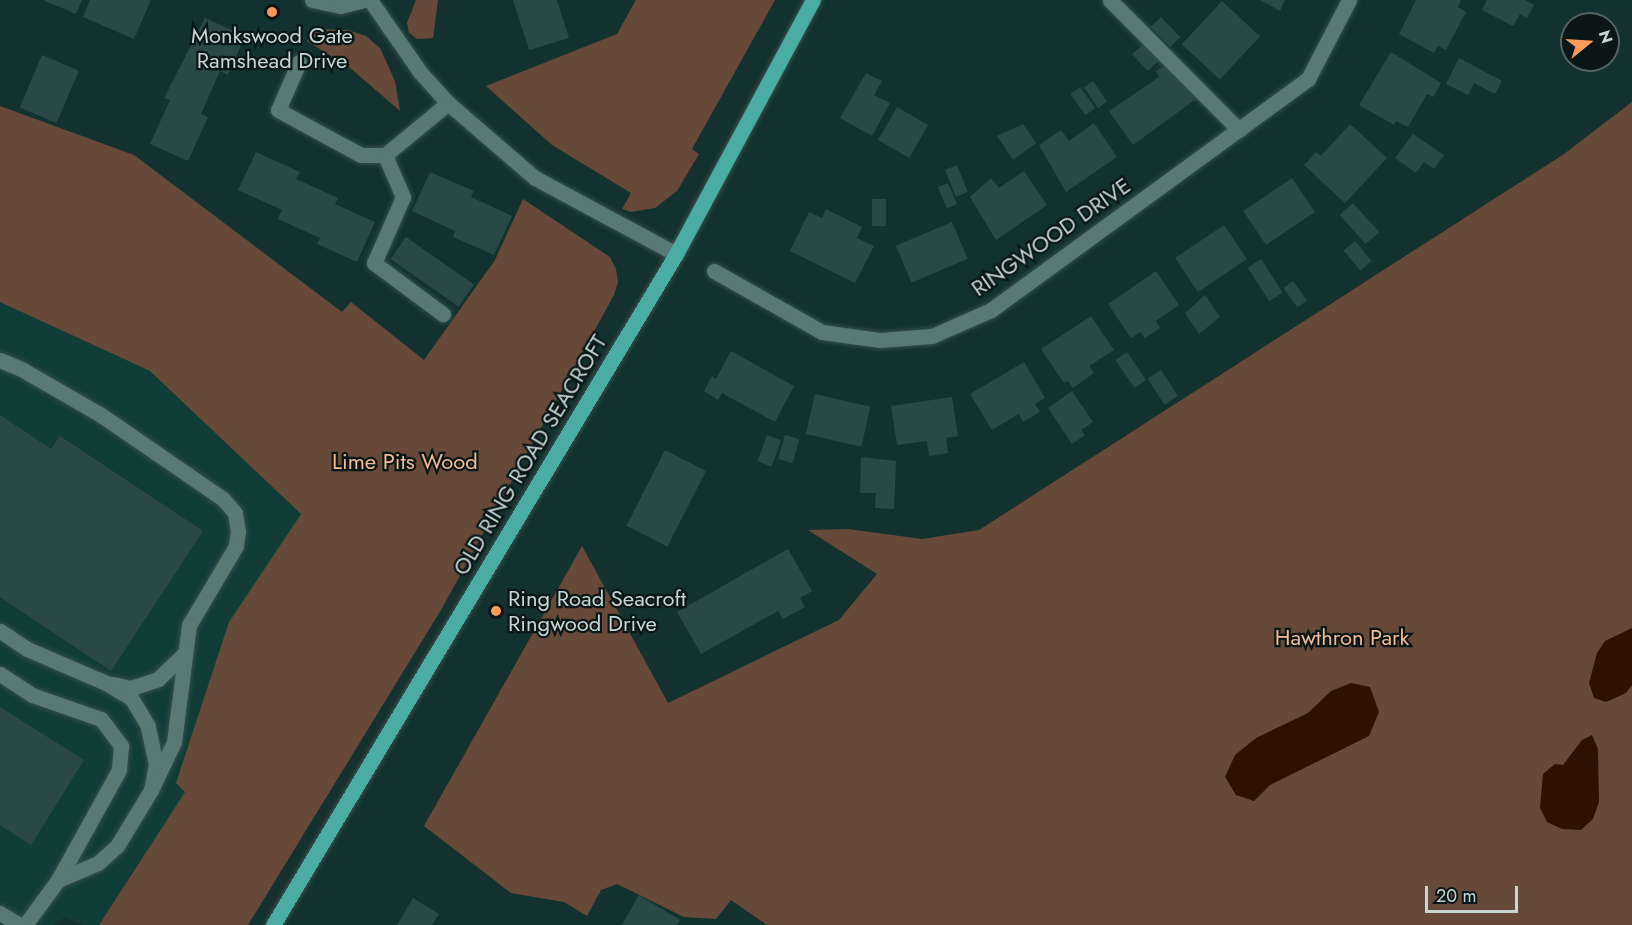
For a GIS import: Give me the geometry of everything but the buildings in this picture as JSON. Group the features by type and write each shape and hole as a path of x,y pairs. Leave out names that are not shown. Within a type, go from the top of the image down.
{"main road":[{"name":"OLD RING ROAD SEACROFT","path":"275,924 676,254 813,0"}],"street":[{"path":"312,0 340,6 364,0"},
{"path":"370,0 398,44 448,103 535,178 676,254"},
{"path":"1110,0 1239,130"},
{"name":"RINGWOOD DRIVE","path":"714,271 822,332 880,340 932,336 991,310 1308,79 1349,0"},
{"path":"299,62 278,110 362,155 385,154 448,103"},
{"path":"385,154 403,197 374,263 443,314"},
{"path":"0,360 23,369 101,415 223,499 235,513 236,546 189,625 174,742 151,790 117,846 98,863 58,880"},
{"path":"0,631 27,649 106,683 131,698 148,726 156,765 151,790"},
{"path":"106,683 132,688 158,679 185,653"},
{"path":"0,674 32,695 101,719 121,746 119,770 58,880 25,925"},
{"path":"0,913 19,925"}],"shaded area":[{"path":"0,302 150,371 301,514 229,622 185,792 99,925 84,925 65,917 54,925 0,925"},
{"path":"1632,628 1632,685 1626,693 1606,702 1594,698 1589,683 1597,653 1605,641"},
{"path":"1351,683 1370,687 1379,712 1369,736 1270,785 1254,801 1236,795 1225,777 1235,755 1256,738 1308,713 1331,691"},
{"path":"1592,735 1598,749 1599,802 1593,819 1581,830 1562,829 1547,822 1540,808 1543,774 1555,764 1563,765 1582,740"}],"green space":[{"path":"416,0 438,0 433,38 417,39 409,33 407,23"},
{"path":"636,0 775,0 692,149 699,154 677,191 655,208 631,212 622,209 631,193 552,145 486,86 617,34"},
{"path":"313,29 348,30 366,36 380,48 395,81 400,111 349,67 307,41"},
{"name":"Hawthron Park","path":"1632,102 1632,925 767,925 731,900 716,919 684,917 617,884 601,890 587,916 564,902 511,893 424,826 582,546 668,703 839,620 877,574 808,530 848,529 922,539 979,530 1564,154"},
{"name":"Lime Pits Wood","path":"0,106 134,155 342,312 351,302 424,360 495,260 523,199 610,257 616,269 618,282 614,295 441,610 248,925 99,925 185,792 176,783 229,622 301,514 150,371 0,302"}],"place":[{"name":"Monkswood Gate Ramshead Drive","path":"272,12"},
{"name":"Ring Road Seacroft Ringwood Drive","path":"496,611"}]}
